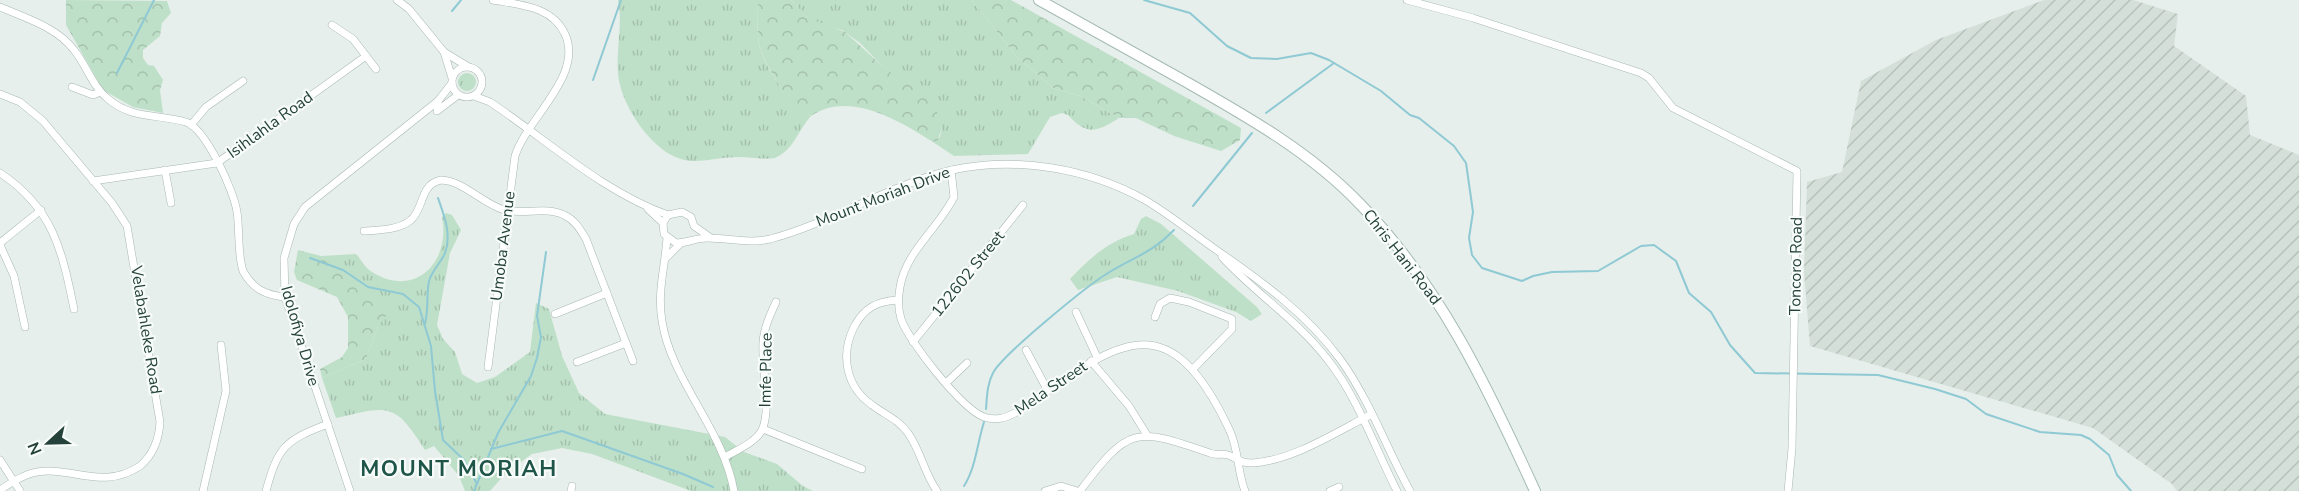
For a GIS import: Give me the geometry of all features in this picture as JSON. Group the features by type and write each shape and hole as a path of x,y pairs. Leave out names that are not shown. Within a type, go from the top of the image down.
{"main road":[{"name":"Chris Hani Road","path":"1039,0 1269,129 1333,178 1358,202 1396,244 1447,314 1535,491"}],"street":[{"name":"Mount Moriah Drive","path":"397,0 409,9 444,52 480,74 480,90 490,102"},
{"name":"Umoba Avenue","path":"488,367 506,210 515,156 529,128 564,74 568,62 567,39 562,28 545,12 497,0"},
{"name":"Toncoro Road","path":"1407,0 1473,18 1641,73 1649,78 1673,108 1797,171 1793,400 1788,491"},
{"path":"0,7 36,23 68,43 100,92 116,105 132,113 191,125 205,140 233,196 237,210 243,271 248,280 261,292 285,297"},
{"path":"332,25 347,33 376,69"},
{"name":"Mount Moriah Drive","path":"444,52 458,95 474,96 490,102 605,182 646,207 668,215 678,211 687,213 694,226 711,238"},
{"name":"Isihlahla Road","path":"93,181 217,163 366,56"},
{"path":"452,80 457,70 467,66"},
{"name":"Idolofiya Drive","path":"350,491 285,297 284,258 294,224 305,207 438,101 452,80"},
{"path":"191,125 206,107 243,81"},
{"path":"72,87 93,95 100,92"},
{"path":"474,96 480,90"},
{"name":"Velabahleke Road","path":"0,94 20,102 43,122 120,213 131,238 159,409 160,430 151,455 134,471 114,479 94,480 44,471 30,474 0,490"},
{"path":"438,101 437,111 458,95"},
{"name":"Mount Moriah Drive","path":"681,243 689,239 711,238 744,242 768,239 951,170 997,165 1024,165 1074,172 1120,188 1146,201 1263,282 1311,326 1344,366 1372,414 1410,491"},
{"path":"165,170 171,203"},
{"name":"Mela Street","path":"951,170 954,197 910,260 903,273 898,300 901,319 913,342 946,382 970,408 992,419 1015,413 1094,359 1123,347 1146,345 1176,356 1193,369 1229,430 1245,491"},
{"path":"0,173 30,196 41,210 63,257 74,309"},
{"path":"364,231 394,227 410,220 425,189 441,180 455,182 489,204 506,210 554,212 576,223 586,239 633,361"},
{"name":"122602 Street","path":"913,342 1023,205"},
{"name":"Mount Moriah Drive","path":"646,207 663,224 667,238"},
{"path":"25,327 14,276 0,244 41,210"},
{"path":"663,224 668,215"},
{"path":"689,239 694,226"},
{"path":"666,258 681,243 667,238 666,258 659,290 662,324 675,361 725,457 734,491"},
{"name":"Mount Moriah Drive","path":"1216,250 1286,315 1329,361 1361,419 1396,491"},
{"path":"555,314 607,293"},
{"path":"1155,317 1160,304 1170,298 1189,302 1232,319 1232,329 1193,369"},
{"path":"898,300 880,302 864,313 849,341 847,367 853,386 864,399 900,423 910,435 936,491"},
{"name":"Imfe Place","path":"725,457 753,440 763,429 765,405 763,344 766,324 776,302"},
{"path":"1076,312 1094,359 1129,406 1147,435"},
{"path":"577,362 626,343"},
{"path":"203,491 226,391 221,345"},
{"path":"1026,350 1048,391"},
{"path":"946,382 968,363"},
{"path":"1045,491 1061,486 1078,491 1110,452 1132,439 1147,435 1168,437 1213,455 1228,455 1239,462 1264,462 1372,414"},
{"path":"266,491 273,465 283,447 301,434 328,424"},
{"path":"763,429 862,469"},
{"path":"0,460 20,491"},
{"path":"1330,491 1339,487"}],"shaded area":[{"path":"2044,0 2133,0 2178,14 2174,46 2246,96 2250,135 2299,155 2299,491 2177,491 2172,484 2093,428 1810,346 1804,272 1807,182 1842,172 1861,81 1936,40"}],"green space":[{"path":"66,0 167,1 171,13 162,23 160,36 143,50 143,58 148,65 154,66 163,80 160,90 163,113 133,107 103,90 66,25"},
{"path":"618,0 758,0 758,36 763,56 788,103 811,116 787,150 775,158 732,157 693,161 680,159 666,152 654,142 633,115 620,86"},
{"path":"758,0 791,0 808,18 845,32 887,70 928,98 936,109 942,127 938,140 933,142 890,118 858,107 842,106 826,109 811,116 788,104 760,48"},
{"path":"791,0 972,0 1016,56 1053,88 1080,96 1119,118 1092,130 1081,126 1062,113 1050,117 1028,154 954,156 933,142 940,137 942,127 860,43 842,30 823,26 808,18"},
{"path":"972,0 1011,0 1241,128 1240,140 1221,151 1174,136 1136,118 1119,118 1080,96 1053,88 1016,56"},
{"path":"463,73 471,73 476,78 474,89 463,91 458,86 458,78"},
{"path":"446,213 452,215 461,230 450,253 437,325 443,339 455,352 462,374 477,383 495,377 530,352 536,303 549,309 562,356 579,393 605,414 725,437 744,452 777,464 803,486 813,491 691,491 592,454 562,448 532,454 506,473 490,491 465,491 459,476 434,446 425,450 397,415 379,410 336,418 322,378 366,359 378,326 321,256 356,254 369,270 388,279 402,281 415,278 426,272 435,261 441,248 442,217"},
{"path":"1146,216 1161,224 1257,307 1262,314 1251,321 1236,312 1178,291 1117,277 1078,290 1070,279 1099,252 1124,237 1134,234 1141,219"},
{"path":"298,250 321,256 393,307 378,326 366,359 322,378 320,369 342,357 348,348 348,317 337,297 297,280 294,272"}],"waterway":[{"path":"117,73 154,0"},
{"path":"452,11 461,0"},
{"path":"593,80 621,0"},
{"path":"1144,0 1190,13 1227,46 1251,58 1277,59 1311,53 1329,60 1381,91 1410,115 1419,118 1454,146 1466,163 1473,212 1469,238 1472,255 1482,268 1522,281 1552,272 1598,271 1641,246 1654,245 1676,261 1689,293 1711,312 1730,345 1755,373 1878,375 1935,389 1966,399 1986,414 2040,432 2081,435 2090,439 2109,455 2117,475 2131,491"},
{"path":"1266,113 1334,63"},
{"path":"1193,206 1252,133"},
{"path":"425,323 429,281 445,253 448,239 438,198"},
{"path":"986,409 991,377 1012,351 1098,280 1150,249 1174,230"},
{"path":"474,491 498,433 531,376 537,358 541,337 537,316 546,252"},
{"path":"310,258 343,270 368,287 403,294 419,307 431,346 443,440 464,460 477,484"},
{"path":"964,486 974,463 984,422"},
{"path":"491,449 562,431 713,487"}],"district":[{"name":"MOUNT MORIAH","path":"459,469"}]}
